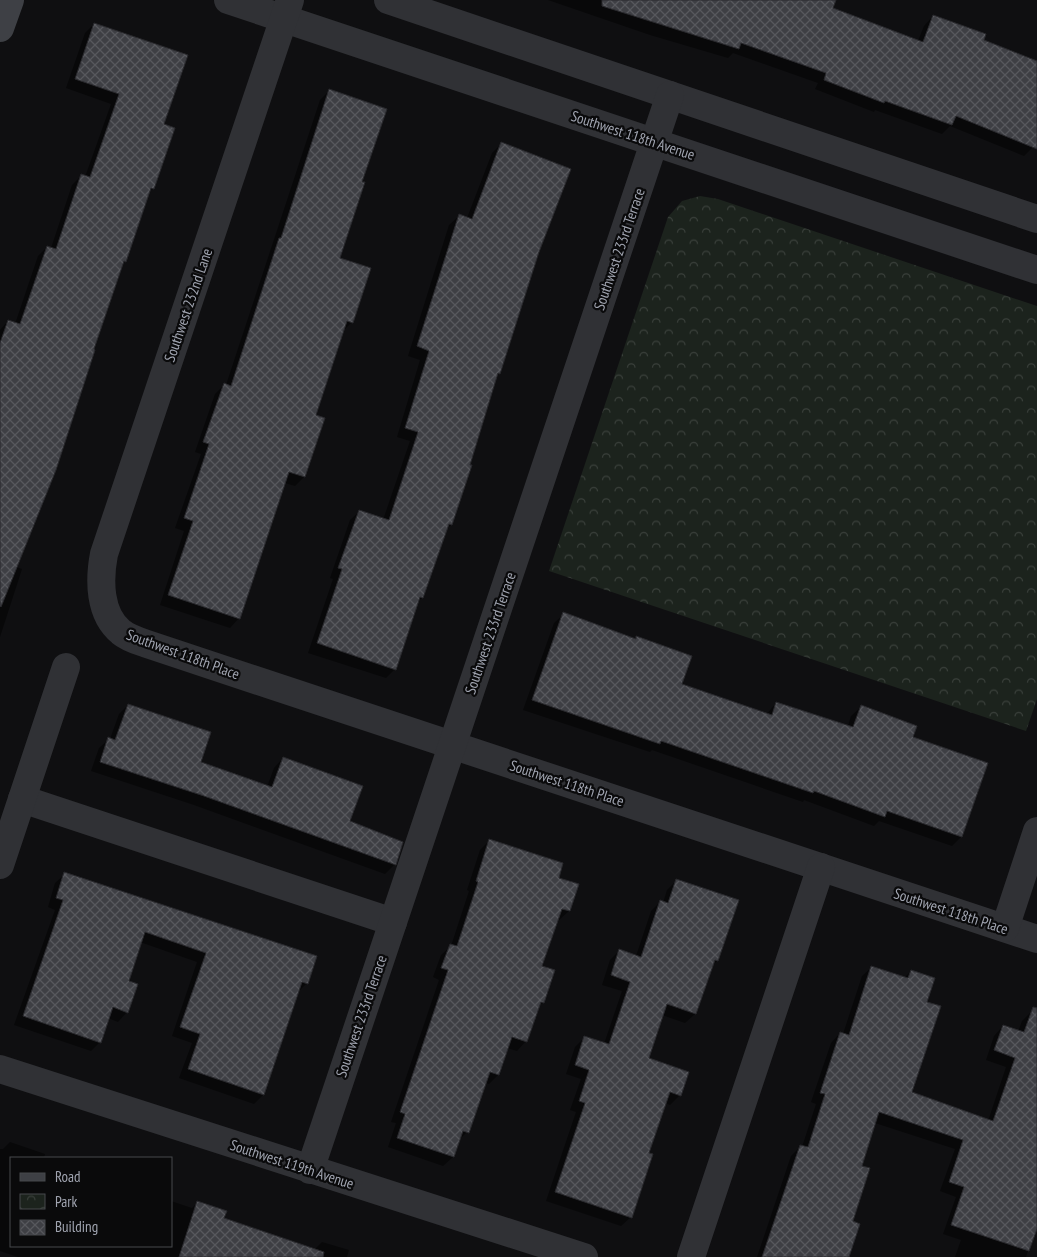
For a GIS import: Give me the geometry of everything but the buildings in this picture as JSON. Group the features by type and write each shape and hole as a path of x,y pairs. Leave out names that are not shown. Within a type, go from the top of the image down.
{"street":[{"name":"Southwest 118th Avenue","path":"228,0 287,9 654,142 1037,270"},
{"path":"388,0 1037,219"},
{"name":"Southwest 232nd Lane","path":"107,612 101,587 101,570 104,554 287,9"},
{"name":"Southwest 233rd Terrace","path":"310,1170 670,95"},
{"name":"Southwest 118th Place","path":"107,612 121,632 147,644 1037,939"},
{"path":"0,865 66,667"},
{"path":"22,799 393,922"},
{"path":"1004,928 1037,831"},
{"path":"691,1257 821,867"},
{"name":"Southwest 119th Avenue","path":"0,1068 310,1170 584,1257"}],"green space":[{"path":"700,196 718,199 1037,306 1037,699 1026,731 549,571 668,217 682,201"}]}
